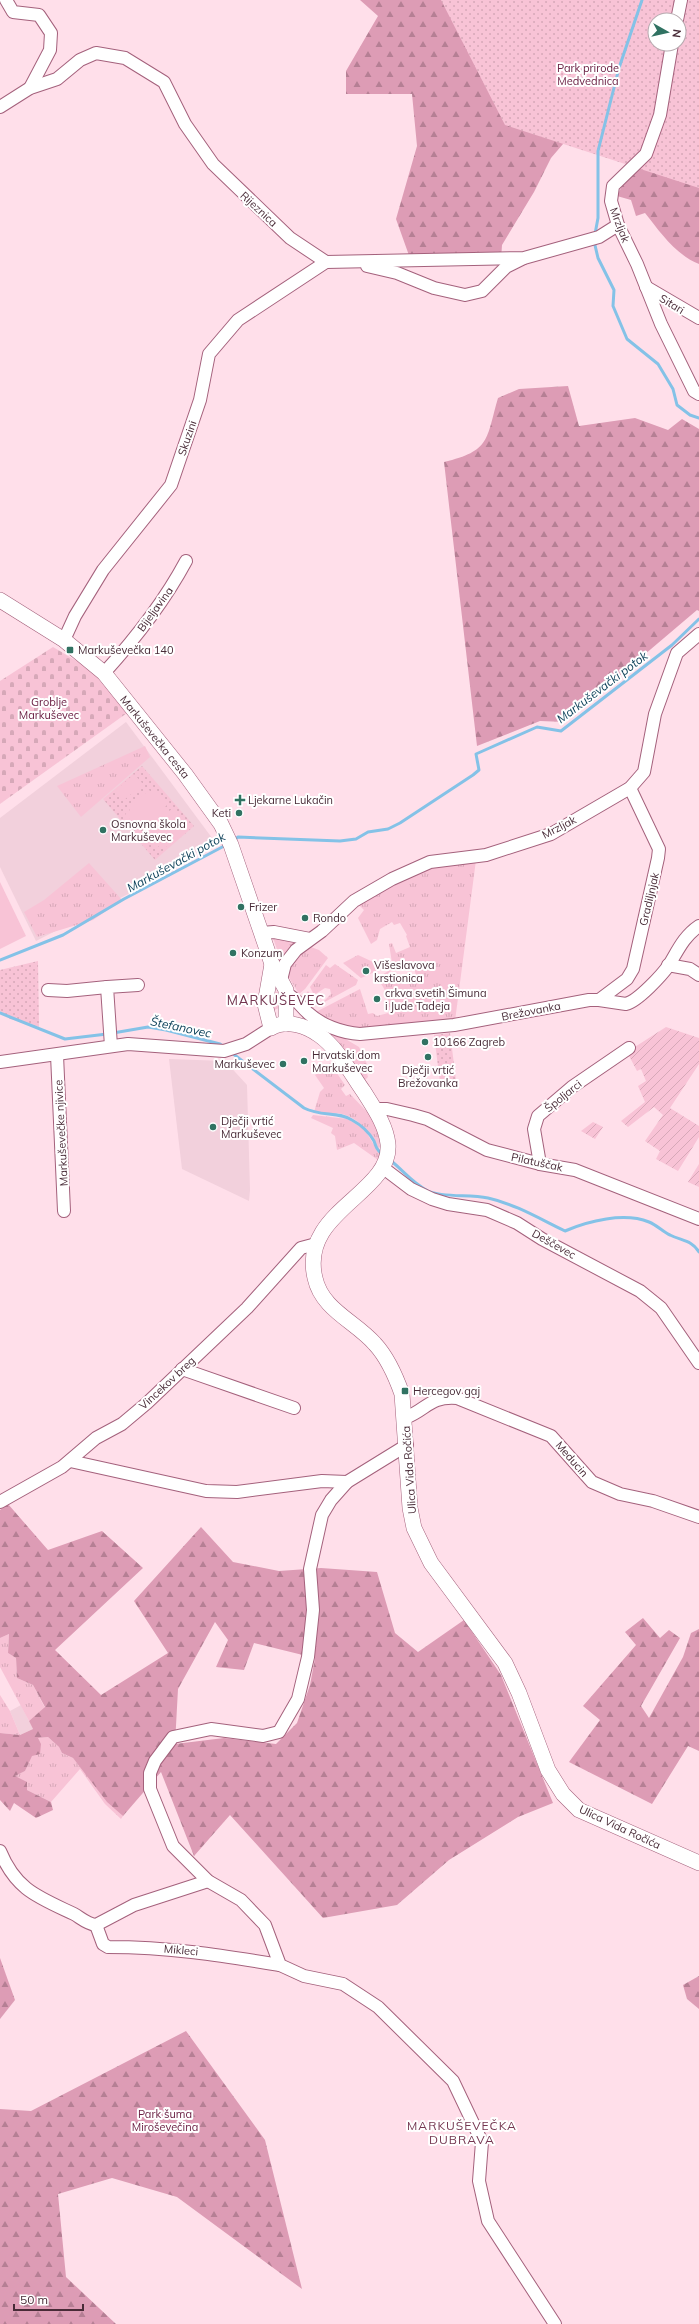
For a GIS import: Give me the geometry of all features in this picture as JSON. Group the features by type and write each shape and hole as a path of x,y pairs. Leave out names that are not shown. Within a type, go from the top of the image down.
{"main road":[{"name":"Markuševečka cesta","path":"0,600 64,640 104,673 185,774 221,824 229,841 272,964 284,987"},
{"path":"272,964 267,989 266,1010 271,1028 286,1024 305,1027 326,1040 375,1110 386,1134 385,1160"},
{"path":"267,989 276,985 284,987 286,1024"},
{"name":"Ulica Vida Ročića","path":"385,1160 332,1218 316,1244 314,1277 320,1295 341,1316 375,1344 397,1377 402,1394 405,1418 410,1508 414,1528 431,1563 504,1663 519,1693 548,1770 563,1794 579,1810 699,1863"}],"street":[{"path":"6,0 13,12 39,15 51,33 50,50 30,88"},
{"path":"679,12 681,0"},
{"name":"Mrzljak","path":"671,52 660,115 646,154 613,186 611,201 618,225 646,288 694,390 699,394"},
{"name":"Rijeznica","path":"0,107 30,88 57,79 80,60 96,53 125,58 164,82 184,124 213,164 290,238 326,262"},
{"path":"352,263 397,273 434,288 465,295 482,291 506,267 524,258 599,236 618,225"},
{"path":"326,262 352,263 524,258"},
{"name":"Skuzini","path":"64,640 75,616 103,570 171,485 200,400 208,354 238,320 326,262"},
{"name":"Sitari","path":"646,288 699,318"},
{"name":"Bijeljavina","path":"104,673 148,619 171,587 186,561"},
{"name":"Mrzljak","path":"284,987 283,970 289,958 310,939 322,931 354,901 392,879 430,862 486,855 551,834 630,788 644,772 655,714 676,653 699,634"},
{"name":"Gradiljnjak","path":"599,1000 627,979 633,969 658,858 657,844 630,788"},
{"path":"699,926 680,944 668,965 690,970 699,974"},
{"path":"261,933 274,932 310,939"},
{"name":"Brežovanka","path":"284,987 309,1014 326,1024 348,1032 360,1034 454,1025 599,1000 626,1004 631,1003 668,965"},
{"path":"48,990 67,991 138,985"},
{"path":"107,987 110,1038"},
{"path":"0,1062 57,1055 110,1038 159,1046 224,1051 237,1048 256,1039 271,1028"},
{"name":"Špoljarci","path":"540,1164 534,1129 538,1116 572,1087 629,1048"},
{"name":"Markuševečke njivice","path":"57,1055 64,1211"},
{"name":"Pilatuščak","path":"375,1110 387,1109 413,1114 433,1122 486,1150 540,1164 575,1170 699,1219"},
{"name":"Deščevec","path":"385,1160 411,1189 432,1199 448,1204 487,1210 517,1223 542,1239 640,1291 661,1308 699,1363"},
{"name":"Vincekov breg","path":"0,1502 62,1467 96,1438 122,1424 147,1403 247,1308 300,1248 316,1244"},
{"path":"182,1369 294,1408"},
{"name":"Meducin","path":"405,1418 416,1414 434,1400 443,1397 457,1398 551,1436 592,1482 620,1494 653,1501 699,1517"},
{"path":"407,1446 347,1482 331,1500 320,1522 310,1569 313,1610 308,1657 298,1699 279,1732 264,1736 211,1729 173,1737 156,1761 150,1773 150,1789 173,1846 208,1881 240,1900 264,1925 280,1965 304,1976 343,1984 378,2007 453,2082 482,2142 479,2181 488,2221 556,2324"},
{"path":"70,1461 206,1491 237,1492 322,1481 347,1482"},
{"path":"0,1851 6,1866 16,1881 37,1896 96,1925 134,1904 208,1881"},
{"name":"Mikleci","path":"96,1925 103,1944 108,1947 148,1947 195,1950 280,1965"}],"shaded area":[{"name":"Osnovna škola Markuševec","path":"126,722 215,842 128,894 36,941 0,867 0,818"},
{"name":"Dječji vrtić Markuševec","path":"169,1059 225,1061 247,1085 249,1201 182,1169"},
{"path":"21,1705 33,1729 20,1735 10,1711"}],"green space":[{"path":"360,0 629,0 581,123 551,158 534,192 502,245 501,260 411,261 396,219 417,146 412,94 346,94 346,71 378,16"},
{"name":"Park prirode Medvednica","path":"441,0 699,0 699,188 505,125"},
{"path":"699,0 699,264 683,255 676,249 645,213 636,216 631,200 617,196 626,178 676,52 687,52 687,12"},
{"path":"568,386 579,426 635,418 668,430 682,419 699,429 699,611 697,610 565,722 540,721 477,746 444,462 459,458 479,448 488,433 498,398 519,389"},
{"name":"Groblje Markuševec","path":"53,647 90,669 127,713 0,804 0,681"},
{"path":"145,746 150,757 81,817 57,786"},
{"path":"142,766 194,826 155,860 103,799"},
{"path":"134,774 143,784 123,801 115,791"},
{"path":"155,788 168,804 164,808 168,812 173,808 186,823 182,827 185,831 164,849 160,845 156,849 143,833 147,830 143,826 138,829 125,814 130,810 128,808 149,790 151,792"},
{"path":"476,860 455,1021 354,1029 345,1027 314,1013 360,989 368,1014 373,1013 377,1016 388,1013 388,1001 386,993 380,983 380,976 390,970 392,980 416,975 413,965 393,969 389,944 392,943 396,953 410,947 406,936 407,935 400,923 394,925 392,922 380,929 377,940 371,944 358,918 364,910 358,904 367,897 425,869"},
{"path":"89,863 122,900 93,920 37,937 24,912 44,900"},
{"path":"0,882 26,936 0,949"},
{"path":"273,938 294,939 295,944 281,961"},
{"path":"311,947 319,950 328,958 305,989 299,994 288,976 289,971 295,958"},
{"path":"358,955 371,961 381,969 370,974 369,967 365,967 363,970 366,976 361,978 343,963"},
{"path":"38,961 39,1027 10,1019 0,1011 0,970"},
{"path":"335,964 358,980 356,985 321,1004 331,994 330,989 325,988 314,995 310,987 326,965 330,968"},
{"path":"308,991 317,1005 310,1010 302,999"},
{"path":"276,992 279,992 279,1008 274,1010 272,1000"},
{"path":"666,1027 699,1038 699,1064 670,1108 699,1126 699,1137 678,1171 656,1159 660,1151 645,1141 663,1115 654,1107 628,1127 621,1121 645,1102 638,1086 646,1081 641,1069 637,1071 627,1052"},
{"path":"332,1031 359,1047 367,1064 365,1067 368,1077 364,1081 341,1049 339,1042 331,1035"},
{"path":"450,1033 456,1080 440,1082 434,1035"},
{"path":"330,1063 345,1085 341,1089 346,1096 350,1094 371,1116 383,1146 378,1148 361,1124 350,1117 336,1113 314,1112 320,1092 324,1088 315,1075"},
{"path":"313,1115 348,1119 365,1130 380,1155 378,1160 354,1143 337,1150 335,1136 331,1133 333,1128 311,1118"},
{"path":"593,1122 603,1127 595,1139 581,1131"},
{"path":"699,1164 699,1187 688,1182"},
{"path":"8,1504 48,1550 102,1531 143,1568 55,1650 101,1695 168,1653 134,1601 201,1527 233,1562 279,1571 321,1568 377,1572 395,1633 418,1652 464,1620 501,1675 553,1803 518,1817 449,1860 397,1905 323,1918 230,1815 194,1856 161,1772 123,1816 107,1802 73,1758 62,1753 59,1747 48,1737 38,1738 41,1744 40,1754 32,1756 25,1771 15,1776 27,1782 27,1790 51,1802 53,1810 36,1818 14,1803 10,1811 0,1800 0,1733 20,1735 33,1729 29,1721 45,1707 33,1685 17,1678 16,1658 8,1653 9,1634 0,1638 0,1510","holes":["215,1622 228,1640 216,1667 244,1670 254,1643 315,1658 310,1685 297,1723 276,1744 224,1738 175,1744 178,1689"]},
{"path":"643,1618 660,1638 669,1630 680,1638 641,1706 649,1718 683,1657 691,1633 699,1629 699,1751 688,1746 652,1804 569,1762 600,1720 583,1706 636,1645 625,1632"},
{"path":"9,1634 8,1653 16,1658 17,1678 33,1685 45,1708 29,1721 0,1667 0,1638"},
{"path":"0,1695 10,1711 20,1735 0,1733"},
{"path":"48,1737 59,1747 62,1753 73,1758 123,1816 121,1819 105,1804 80,1769 51,1802 27,1790 14,1776 25,1771 38,1738"},
{"path":"0,1958 15,2000 0,2019"},
{"path":"699,1976 699,2009 687,1999 683,1985"},
{"name":"Park šuma Miroševečina","path":"186,2031 265,2140 302,2289 177,2197 112,2178 58,2194 66,2277 116,2324 0,2324 0,2109 31,2111"}],"waterway":[{"name":"Markuševački potok","path":"595,234 598,218 598,151 619,68 642,0"},
{"name":"Markuševački potok","path":"594,241 598,258 614,290 613,306 627,339 658,364 673,389 677,405 690,415 699,418"},
{"name":"Markuševački potok","path":"234,840 238,837 340,841 356,839 368,832 388,829 400,823 479,770 476,754 537,727 561,731 672,645 699,619"},
{"name":"Markuševački potok","path":"0,960 63,935 124,899 226,845"},
{"name":"Štefanovec","path":"0,1013 65,1039 107,1034"},
{"name":"Štefanovec","path":"113,1033 148,1027 166,1030 220,1044 224,1047"},
{"name":"Štefanovec","path":"232,1053 304,1108 310,1111 347,1117 359,1124 370,1135 376,1147 382,1154"},
{"name":"Štefanovec","path":"390,1160 417,1184 434,1193 488,1198 527,1212 565,1231 584,1224 606,1219 639,1219 652,1223 667,1234 690,1243 699,1252"}],"place":[{"name":"Markuševečka 140","path":"70,650"},
{"name":"Ljekarne Lukačin","path":"240,800"},
{"name":"Keti","path":"239,813"},
{"name":"Osnovna škola Markuševec","path":"103,830"},
{"name":"Frizer","path":"241,907"},
{"name":"Rondo","path":"305,918"},
{"name":"Konzum","path":"233,953"},
{"name":"Višeslavova krstionica","path":"366,971"},
{"name":"crkva svetih Šimuna i Jude Tadeja","path":"377,999"},
{"name":"10166 Zagreb","path":"425,1042"},
{"name":"Dječji vrtić Brežovanka","path":"428,1057"},
{"name":"Hrvatski dom Markuševec","path":"304,1061"},
{"name":"Markuševec","path":"283,1064"},
{"name":"Dječji vrtić Markuševec","path":"213,1127"},
{"name":"Hercegov gaj","path":"405,1391"}],"district":[{"name":"MARKUŠEVEC","path":"276,1000"},
{"name":"MARKUŠEVEČKA DUBRAVA","path":"462,2132"}]}
